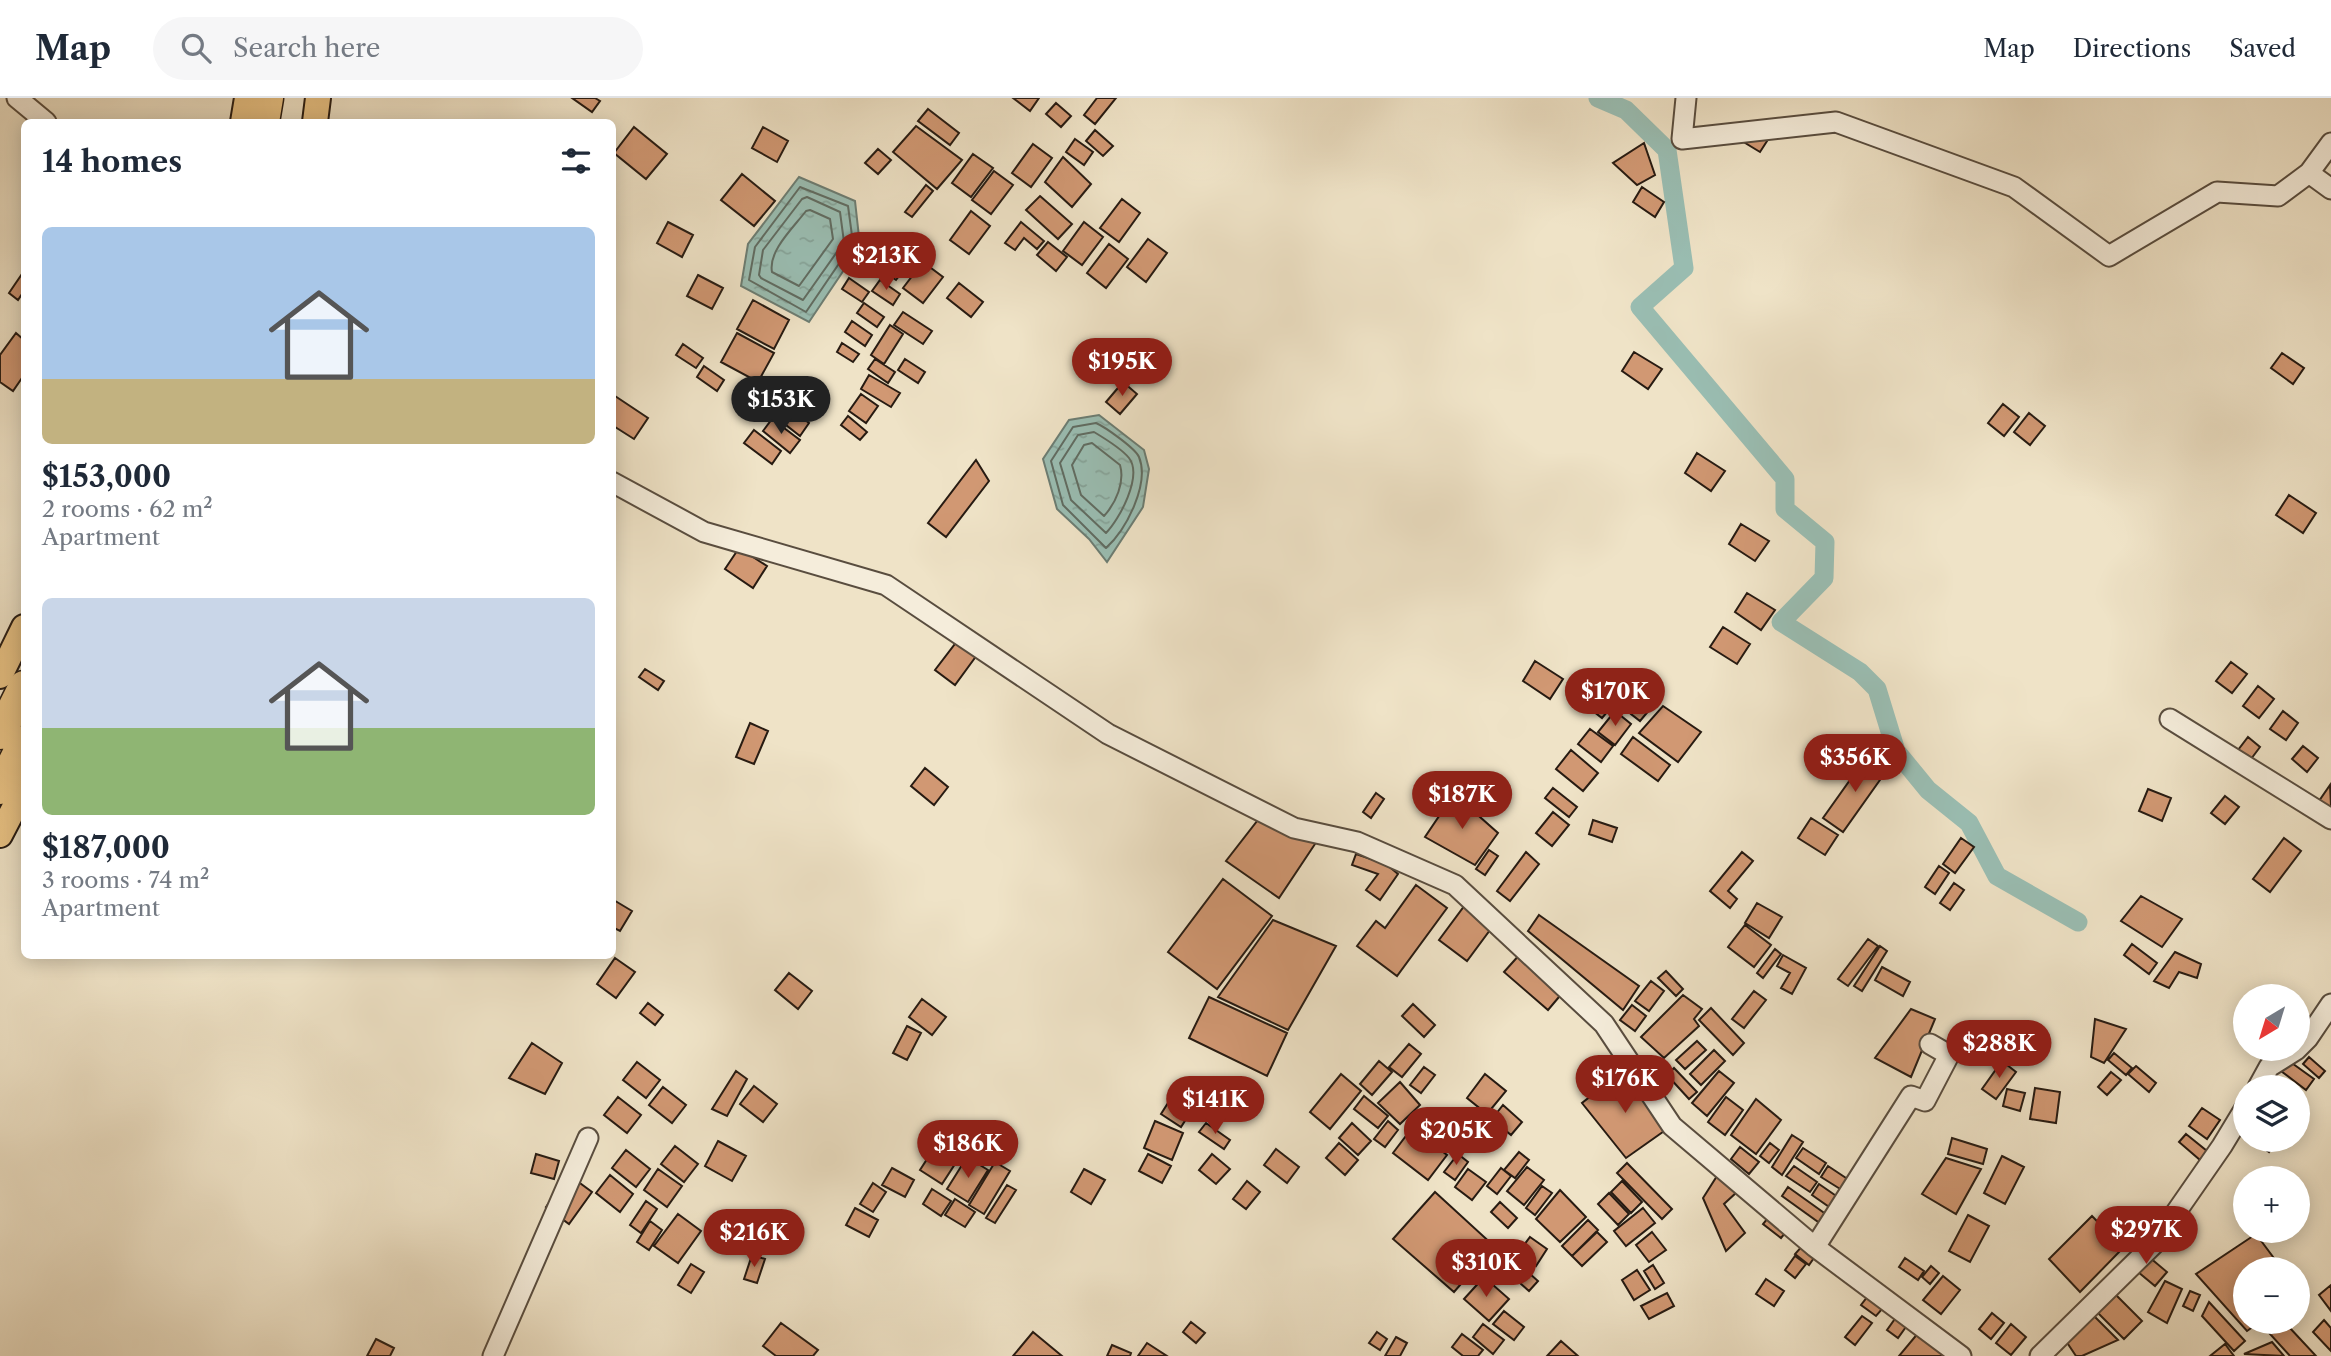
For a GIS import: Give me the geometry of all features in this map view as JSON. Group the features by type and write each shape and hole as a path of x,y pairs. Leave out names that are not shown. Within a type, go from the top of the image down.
{"highway":[{"path":"264,119 268,98"},
{"path":"285,119 288,98"},
{"path":"0,734 21,692"},
{"path":"0,789 21,747"}],"main road":[{"path":"244,119 247,98"},
{"path":"315,119 318,98"},
{"path":"0,676 21,633"},
{"path":"0,835 21,795"}],"street":[{"path":"17,98 42,119"},
{"path":"1686,98 1682,139 1836,122 2014,187 2109,256 2217,192 2278,196 2309,173 2331,143"},
{"path":"2309,173 2331,190"},
{"path":"616,484 704,532 886,585 1108,734 1294,828 1357,842 1455,886 1604,1024 1672,1126 1815,1247 1961,1356"},
{"path":"2170,719 2331,819"},
{"path":"2265,1075 2269,1067 2296,1050 2308,1038 2331,1004"},
{"path":"1815,1247 1911,1096 1925,1101 1949,1055 1930,1044"},
{"path":"2040,1356 2154,1244 2233,1128"},
{"path":"494,1356 588,1138"}],"water":[{"path":"799,177 855,201 860,246 809,322 741,286 748,244"},
{"path":"1099,415 1144,450 1149,469 1143,507 1107,562 1089,539 1057,509 1043,459 1069,420"}],"building":[{"path":"572,98 595,98 600,101 592,112"},
{"path":"1013,98 1039,98 1030,111"},
{"path":"1097,98 1116,98 1095,124 1084,115"},
{"path":"1056,103 1071,116 1061,127 1046,114"},
{"path":"928,109 959,133 950,145 918,121"},
{"path":"916,126 962,160 937,189 893,152"},
{"path":"634,127 667,154 646,179 616,155 616,150"},
{"path":"763,127 788,141 777,162 752,148"},
{"path":"1095,130 1113,146 1103,156 1086,141"},
{"path":"1737,138 1769,138 1760,152"},
{"path":"1075,139 1093,152 1084,165 1066,152"},
{"path":"1644,143 1655,175 1637,185 1613,163"},
{"path":"1033,144 1052,158 1031,187 1012,173"},
{"path":"878,149 891,160 878,174 865,163"},
{"path":"973,154 993,168 971,197 952,183"},
{"path":"1063,157 1091,184 1072,207 1045,182"},
{"path":"994,171 1013,185 991,214 972,200"},
{"path":"742,174 775,201 754,226 721,200"},
{"path":"926,185 933,191 912,217 905,212"},
{"path":"1642,187 1664,202 1655,217 1633,202"},
{"path":"1040,196 1072,224 1058,239 1026,210"},
{"path":"1122,199 1140,213 1119,242 1100,228"},
{"path":"971,211 990,226 969,254 950,240"},
{"path":"668,222 693,235 682,257 657,243"},
{"path":"1021,222 1044,241 1037,249 1024,238 1015,250 1005,243"},
{"path":"1084,222 1103,237 1082,265 1063,251"},
{"path":"896,239 916,254 896,280 876,266"},
{"path":"1148,239 1167,253 1146,282 1127,267"},
{"path":"1048,242 1067,257 1056,271 1037,255"},
{"path":"1109,244 1128,259 1106,288 1087,273"},
{"path":"923,262 943,277 923,303 903,288"},
{"path":"21,275 21,296 18,300 9,293"},
{"path":"698,275 723,288 712,309 687,296"},
{"path":"849,278 869,292 862,302 842,289"},
{"path":"880,280 900,294 893,305 872,291"},
{"path":"959,283 983,302 971,317 947,298"},
{"path":"753,300 789,320 774,349 737,329"},
{"path":"864,303 884,317 877,327 857,313"},
{"path":"903,312 932,331 923,344 894,325"},
{"path":"852,321 872,335 865,346 845,332"},
{"path":"890,325 903,334 884,364 871,355"},
{"path":"16,333 21,337 21,379 13,391 0,382 0,355"},
{"path":"737,333 774,353 758,382 721,362"},
{"path":"842,343 859,354 853,362 837,352"},
{"path":"683,344 703,358 696,368 676,355"},
{"path":"1118,344 1138,358 1127,374 1107,359"},
{"path":"1634,352 1662,369 1648,389 1622,371"},
{"path":"2282,353 2304,368 2293,384 2271,368"},
{"path":"875,359 895,372 888,383 868,369"},
{"path":"905,359 925,372 918,383 898,370"},
{"path":"704,366 724,380 717,391 697,377"},
{"path":"869,375 900,393 891,407 861,389"},
{"path":"1123,382 1137,394 1120,414 1106,402"},
{"path":"861,394 878,406 866,423 849,411"},
{"path":"616,397 648,418 634,439 616,428"},
{"path":"782,402 809,423 800,436 772,414"},
{"path":"2003,404 2019,417 2004,436 1988,423"},
{"path":"2029,413 2045,426 2030,445 2014,432"},
{"path":"848,416 867,432 860,440 841,425"},
{"path":"772,419 800,440 790,453 763,431"},
{"path":"754,430 781,451 772,464 744,443"},
{"path":"1697,453 1725,471 1711,491 1685,473"},
{"path":"976,460 989,481 946,537 928,523"},
{"path":"2289,495 2316,513 2303,533 2276,515"},
{"path":"1741,524 1769,541 1755,561 1729,544"},
{"path":"739,548 767,566 753,588 725,569"},
{"path":"1747,593 1775,610 1761,630 1735,612"},
{"path":"1723,627 1750,644 1737,664 1710,647"},
{"path":"958,640 977,655 955,685 935,670"},
{"path":"1535,661 1563,679 1550,699 1523,681"},
{"path":"2231,662 2247,674 2232,693 2216,681"},
{"path":"645,669 664,681 658,690 639,677"},
{"path":"2258,686 2274,699 2259,718 2243,706"},
{"path":"1604,698 1613,705 1602,718 1593,711"},
{"path":"1642,701 1651,708 1640,721 1631,714"},
{"path":"1663,706 1701,732 1678,762 1639,733"},
{"path":"1615,711 1631,724 1615,745 1598,732"},
{"path":"2283,711 2298,723 2286,740 2270,729"},
{"path":"750,723 768,731 754,764 736,757"},
{"path":"1590,729 1613,746 1601,762 1578,744"},
{"path":"1633,737 1670,765 1658,781 1621,754"},
{"path":"2248,737 2260,747 2248,763 2235,754"},
{"path":"2303,746 2318,758 2307,772 2292,759"},
{"path":"1571,750 1598,773 1583,791 1556,769"},
{"path":"1867,756 1887,770 1843,832 1823,818"},
{"path":"925,768 948,787 934,805 911,786"},
{"path":"2330,785 2331,806 2330,808 2319,801"},
{"path":"1553,788 1577,807 1569,817 1545,798"},
{"path":"2148,789 2171,798 2162,821 2139,811"},
{"path":"1376,793 1384,799 1371,818 1363,812"},
{"path":"1454,794 1498,833 1475,865 1425,837"},
{"path":"2225,796 2239,807 2225,824 2211,813"},
{"path":"1553,812 1569,825 1552,846 1536,833"},
{"path":"1261,816 1317,841 1279,898 1226,861"},
{"path":"1811,818 1838,835 1825,855 1798,838"},
{"path":"1593,820 1617,828 1612,842 1589,834"},
{"path":"1961,838 1974,847 1955,873 1943,864"},
{"path":"2284,838 2301,851 2270,892 2253,879"},
{"path":"1489,850 1498,856 1485,875 1476,869"},
{"path":"1526,852 1539,864 1510,901 1497,891"},
{"path":"1742,852 1753,861 1728,891 1737,899 1730,908 1710,891"},
{"path":"1356,854 1386,864 1398,874 1380,900 1366,890 1378,874 1352,865"},
{"path":"1939,866 1949,873 1935,894 1925,887"},
{"path":"1223,879 1272,916 1217,989 1168,952"},
{"path":"1954,883 1964,890 1950,910 1940,903"},
{"path":"1416,885 1447,908 1397,976 1357,946 1376,921 1385,928"},
{"path":"2141,896 2182,919 2162,947 2121,921"},
{"path":"616,901 632,911 620,931 616,929"},
{"path":"1757,903 1782,917 1769,938 1745,923"},
{"path":"1465,905 1493,926 1467,961 1439,940"},
{"path":"1539,915 1639,986 1623,1010 1528,931"},
{"path":"1273,920 1336,946 1288,1030 1218,997"},
{"path":"1745,925 1771,945 1754,967 1728,947"},
{"path":"1868,939 1878,946 1848,986 1838,979"},
{"path":"2132,944 2157,963 2149,974 2124,955"},
{"path":"1880,946 1887,951 1862,991 1854,986"},
{"path":"1775,949 1781,954 1763,978 1757,973"},
{"path":"2175,952 2201,964 2197,978 2179,972 2169,988 2154,981"},
{"path":"1521,953 1564,991 1548,1010 1504,972"},
{"path":"1783,955 1806,968 1792,994 1781,988 1790,973 1777,966"},
{"path":"614,959 635,972 616,998 597,984"},
{"path":"1882,967 1910,982 1903,996 1875,980"},
{"path":"1666,971 1683,989 1676,996 1658,978"},
{"path":"789,973 812,991 798,1009 775,990"},
{"path":"1651,981 1664,991 1649,1011 1635,1001"},
{"path":"1754,991 1766,1000 1744,1028 1732,1019"},
{"path":"1683,995 1702,1009 1694,1019 1699,1026 1664,1058 1641,1037"},
{"path":"1209,997 1287,1033 1267,1076 1189,1038"},
{"path":"922,999 946,1017 932,1035 909,1017"},
{"path":"648,1003 663,1015 655,1025 640,1013"},
{"path":"1413,1004 1435,1025 1424,1037 1402,1016"},
{"path":"1632,1005 1646,1016 1635,1031 1620,1020"},
{"path":"1711,1008 1744,1043 1733,1055 1699,1020"},
{"path":"1911,1009 1935,1019 1911,1077 1875,1058"},
{"path":"2095,1019 2126,1029 2104,1063 2091,1057"},
{"path":"907,1026 921,1033 907,1060 893,1053"},
{"path":"1979,1030 2014,1043 2006,1060 1972,1045"},
{"path":"1697,1041 1706,1050 1685,1069 1676,1060"},
{"path":"532,1043 562,1063 545,1094 509,1078"},
{"path":"1409,1044 1421,1054 1402,1077 1389,1067"},
{"path":"1714,1050 1725,1061 1701,1085 1690,1074"},
{"path":"2114,1053 2132,1068 2126,1075 2108,1060"},
{"path":"2310,1058 2325,1071 2319,1078 2303,1064 2310,1061"},
{"path":"1379,1061 1392,1072 1372,1095 1360,1084"},
{"path":"2002,1061 2016,1072 1996,1099 1982,1089"},
{"path":"2289,1061 2308,1075 2286,1075 2281,1071"},
{"path":"637,1062 660,1080 646,1098 623,1080"},
{"path":"2136,1066 2156,1083 2149,1092 2128,1074"},
{"path":"1424,1067 1435,1075 1421,1093 1410,1085"},
{"path":"1674,1068 1697,1092 1689,1099 1667,1075"},
{"path":"1624,1070 1667,1129 1626,1158 1582,1103"},
{"path":"736,1071 747,1079 727,1116 712,1109"},
{"path":"1719,1071 1734,1083 1707,1116 1692,1103"},
{"path":"2111,1072 2121,1080 2107,1095 2098,1087"},
{"path":"1341,1074 1361,1091 1330,1129 1310,1112"},
{"path":"1485,1074 1506,1091 1487,1114 1467,1098"},
{"path":"1400,1082 1420,1105 1400,1124 1378,1103"},
{"path":"754,1086 777,1104 763,1122 740,1104"},
{"path":"663,1087 686,1105 672,1123 649,1105"},
{"path":"2035,1088 2060,1092 2056,1123 2030,1119"},
{"path":"2007,1089 2025,1093 2020,1111 2003,1106"},
{"path":"1175,1092 1195,1105 1181,1127 1161,1114"},
{"path":"1364,1096 1388,1116 1378,1128 1354,1109"},
{"path":"618,1097 641,1115 627,1133 604,1115"},
{"path":"1726,1097 1743,1110 1725,1135 1708,1122"},
{"path":"1756,1099 1781,1120 1756,1154 1731,1135"},
{"path":"1503,1105 1522,1122 1511,1135 1492,1119"},
{"path":"2202,1108 2220,1120 2207,1139 2189,1126"},
{"path":"1155,1121 1183,1133 1172,1160 1144,1148"},
{"path":"1388,1121 1398,1130 1385,1147 1374,1139"},
{"path":"1206,1123 1230,1140 1224,1149 1199,1132"},
{"path":"1352,1123 1371,1141 1358,1155 1339,1138"},
{"path":"1412,1128 1447,1155 1428,1180 1393,1153"},
{"path":"2186,1134 2207,1151 2200,1160 2179,1142"},
{"path":"1792,1135 1803,1142 1782,1175 1772,1167"},
{"path":"1952,1138 1987,1149 1983,1164 1948,1154"},
{"path":"718,1141 746,1156 732,1181 705,1166"},
{"path":"1339,1143 1358,1160 1345,1175 1326,1158"},
{"path":"1770,1143 1779,1150 1769,1163 1760,1156"},
{"path":"675,1146 698,1164 684,1182 661,1164"},
{"path":"1740,1147 1759,1162 1749,1174 1731,1159"},
{"path":"1803,1148 1826,1163 1819,1174 1796,1158"},
{"path":"1276,1149 1299,1167 1287,1183 1264,1165"},
{"path":"626,1150 650,1169 636,1187 612,1168"},
{"path":"933,1150 955,1164 942,1184 920,1170"},
{"path":"1519,1152 1529,1160 1515,1178 1504,1170"},
{"path":"536,1154 559,1161 554,1179 531,1173"},
{"path":"1148,1154 1171,1166 1162,1183 1139,1171"},
{"path":"1212,1154 1230,1169 1216,1184 1199,1170"},
{"path":"1458,1154 1468,1162 1455,1180 1444,1172"},
{"path":"2002,1156 2024,1167 2005,1204 1984,1193"},
{"path":"967,1157 988,1170 968,1202 947,1189"},
{"path":"1946,1158 1981,1169 1956,1214 1922,1194"},
{"path":"995,1162 1010,1171 984,1214 969,1205"},
{"path":"1627,1163 1672,1209 1662,1219 1617,1173"},
{"path":"1794,1166 1817,1182 1810,1192 1786,1176"},
{"path":"1828,1166 1852,1182 1845,1192 1821,1177"},
{"path":"1527,1167 1544,1180 1524,1205 1507,1191"},
{"path":"892,1168 914,1180 905,1197 882,1185"},
{"path":"1501,1168 1511,1176 1497,1194 1487,1186"},
{"path":"658,1169 682,1186 667,1207 644,1190"},
{"path":"1084,1169 1105,1180 1091,1204 1071,1192"},
{"path":"1468,1169 1486,1182 1472,1200 1455,1187"},
{"path":"569,1175 592,1192 569,1224 546,1207"},
{"path":"610,1175 633,1194 620,1212 596,1193"},
{"path":"1717,1176 1738,1191 1724,1204 1745,1233 1726,1251 1703,1198"},
{"path":"1247,1181 1260,1192 1246,1209 1233,1199"},
{"path":"1622,1181 1642,1202 1631,1213 1611,1192"},
{"path":"873,1183 886,1192 873,1212 860,1204"},
{"path":"1819,1184 1842,1200 1835,1211 1812,1195"},
{"path":"1007,1185 1016,1190 995,1223 986,1218"},
{"path":"1542,1186 1552,1193 1535,1215 1526,1208"},
{"path":"1788,1187 1827,1215 1821,1224 1782,1196"},
{"path":"932,1189 951,1201 941,1216 923,1204"},
{"path":"1560,1190 1586,1217 1560,1242 1536,1219"},
{"path":"1435,1192 1494,1246 1454,1292 1393,1239"},
{"path":"1609,1193 1629,1214 1618,1225 1598,1204"},
{"path":"955,1199 975,1212 965,1227 945,1215"},
{"path":"646,1201 657,1209 641,1233 630,1225"},
{"path":"1500,1202 1517,1218 1508,1228 1491,1212"},
{"path":"855,1208 878,1220 869,1237 846,1225"},
{"path":"1643,1208 1655,1223 1626,1246 1614,1231"},
{"path":"1772,1213 1790,1227 1781,1238 1763,1224"},
{"path":"678,1214 701,1231 678,1263 654,1246"},
{"path":"1968,1215 1989,1226 1970,1262 1949,1251"},
{"path":"2092,1216 2123,1248 2080,1292 2049,1259"},
{"path":"1588,1220 1598,1230 1572,1256 1562,1246"},
{"path":"650,1221 662,1230 649,1250 637,1242"},
{"path":"1597,1232 1607,1242 1582,1266 1572,1256"},
{"path":"1652,1232 1666,1250 1649,1262 1636,1245"},
{"path":"1530,1237 1547,1249 1536,1266 1518,1253"},
{"path":"2242,1243 2263,1243 2273,1257 2233,1257 2233,1315 2196,1274"},
{"path":"1803,1245 1816,1255 1809,1265 1795,1254"},
{"path":"2136,1246 2167,1272 2155,1286 2126,1262"},
{"path":"752,1255 765,1259 757,1283 744,1279"},
{"path":"1795,1256 1806,1264 1795,1278 1785,1270"},
{"path":"1905,1258 1924,1271 1918,1280 1899,1267"},
{"path":"691,1264 704,1272 691,1293 678,1285"},
{"path":"1653,1265 1664,1283 1655,1289 1644,1271"},
{"path":"1521,1266 1538,1281 1529,1291 1512,1276"},
{"path":"1931,1266 1939,1273 1930,1284 1922,1277"},
{"path":"1637,1270 1650,1290 1634,1300 1622,1280"},
{"path":"1943,1276 1960,1290 1941,1314 1923,1300"},
{"path":"1484,1277 1509,1299 1489,1321 1464,1299"},
{"path":"1766,1279 1784,1291 1774,1306 1756,1294"},
{"path":"2165,1281 2182,1289 2167,1323 2148,1312"},
{"path":"2331,1285 2331,1311 2319,1295"},
{"path":"2112,1291 2142,1321 2124,1339 2094,1309"},
{"path":"2190,1291 2200,1295 2193,1311 2183,1306"},
{"path":"1667,1293 1674,1306 1649,1319 1641,1306"},
{"path":"1868,1296 1883,1308 1876,1316 1861,1305"},
{"path":"2209,1302 2233,1328 2233,1334 2239,1334 2245,1341 2234,1351 2202,1316"},
{"path":"2088,1310 2118,1340 2082,1356 2076,1356 2058,1329"},
{"path":"1504,1311 1524,1327 1514,1340 1493,1324"},
{"path":"1992,1313 2004,1323 1991,1339 1979,1329"},
{"path":"1862,1316 1872,1323 1855,1345 1845,1337"},
{"path":"1897,1316 1908,1324 1898,1338 1887,1330"},
{"path":"2324,1320 2331,1328 2331,1351 2313,1332"},
{"path":"1191,1322 1205,1333 1196,1343 1183,1332"},
{"path":"781,1323 818,1350 813,1356 776,1356 763,1346"},
{"path":"1483,1324 1504,1340 1493,1354 1473,1337"},
{"path":"2011,1324 2026,1337 2011,1355 1996,1343"},
{"path":"1033,1332 1062,1356 1013,1356"},
{"path":"1377,1332 1387,1339 1380,1350 1369,1343"},
{"path":"1919,1332 1947,1356 1899,1356"},
{"path":"1462,1334 1483,1350 1478,1356 1463,1356 1452,1347"},
{"path":"2270,1334 2296,1334 2316,1356 2290,1356"},
{"path":"1396,1337 1407,1343 1400,1356 1385,1356"},
{"path":"376,1339 394,1348 390,1356 367,1356"},
{"path":"1561,1341 1578,1356 1547,1356"},
{"path":"2272,1342 2284,1356 2244,1354"},
{"path":"1147,1343 1167,1356 1138,1356"},
{"path":"2225,1344 2234,1356 2210,1356"},
{"path":"1112,1345 1131,1353 1130,1356 1107,1356"}],"waterway":[{"path":"1598,98 1626,110 1667,150 1684,268 1640,307 1785,479 1785,509 1825,542 1824,578 1781,622 1860,672 1877,689 1896,751 1928,790 1969,823 1997,876 2078,922"}]}
